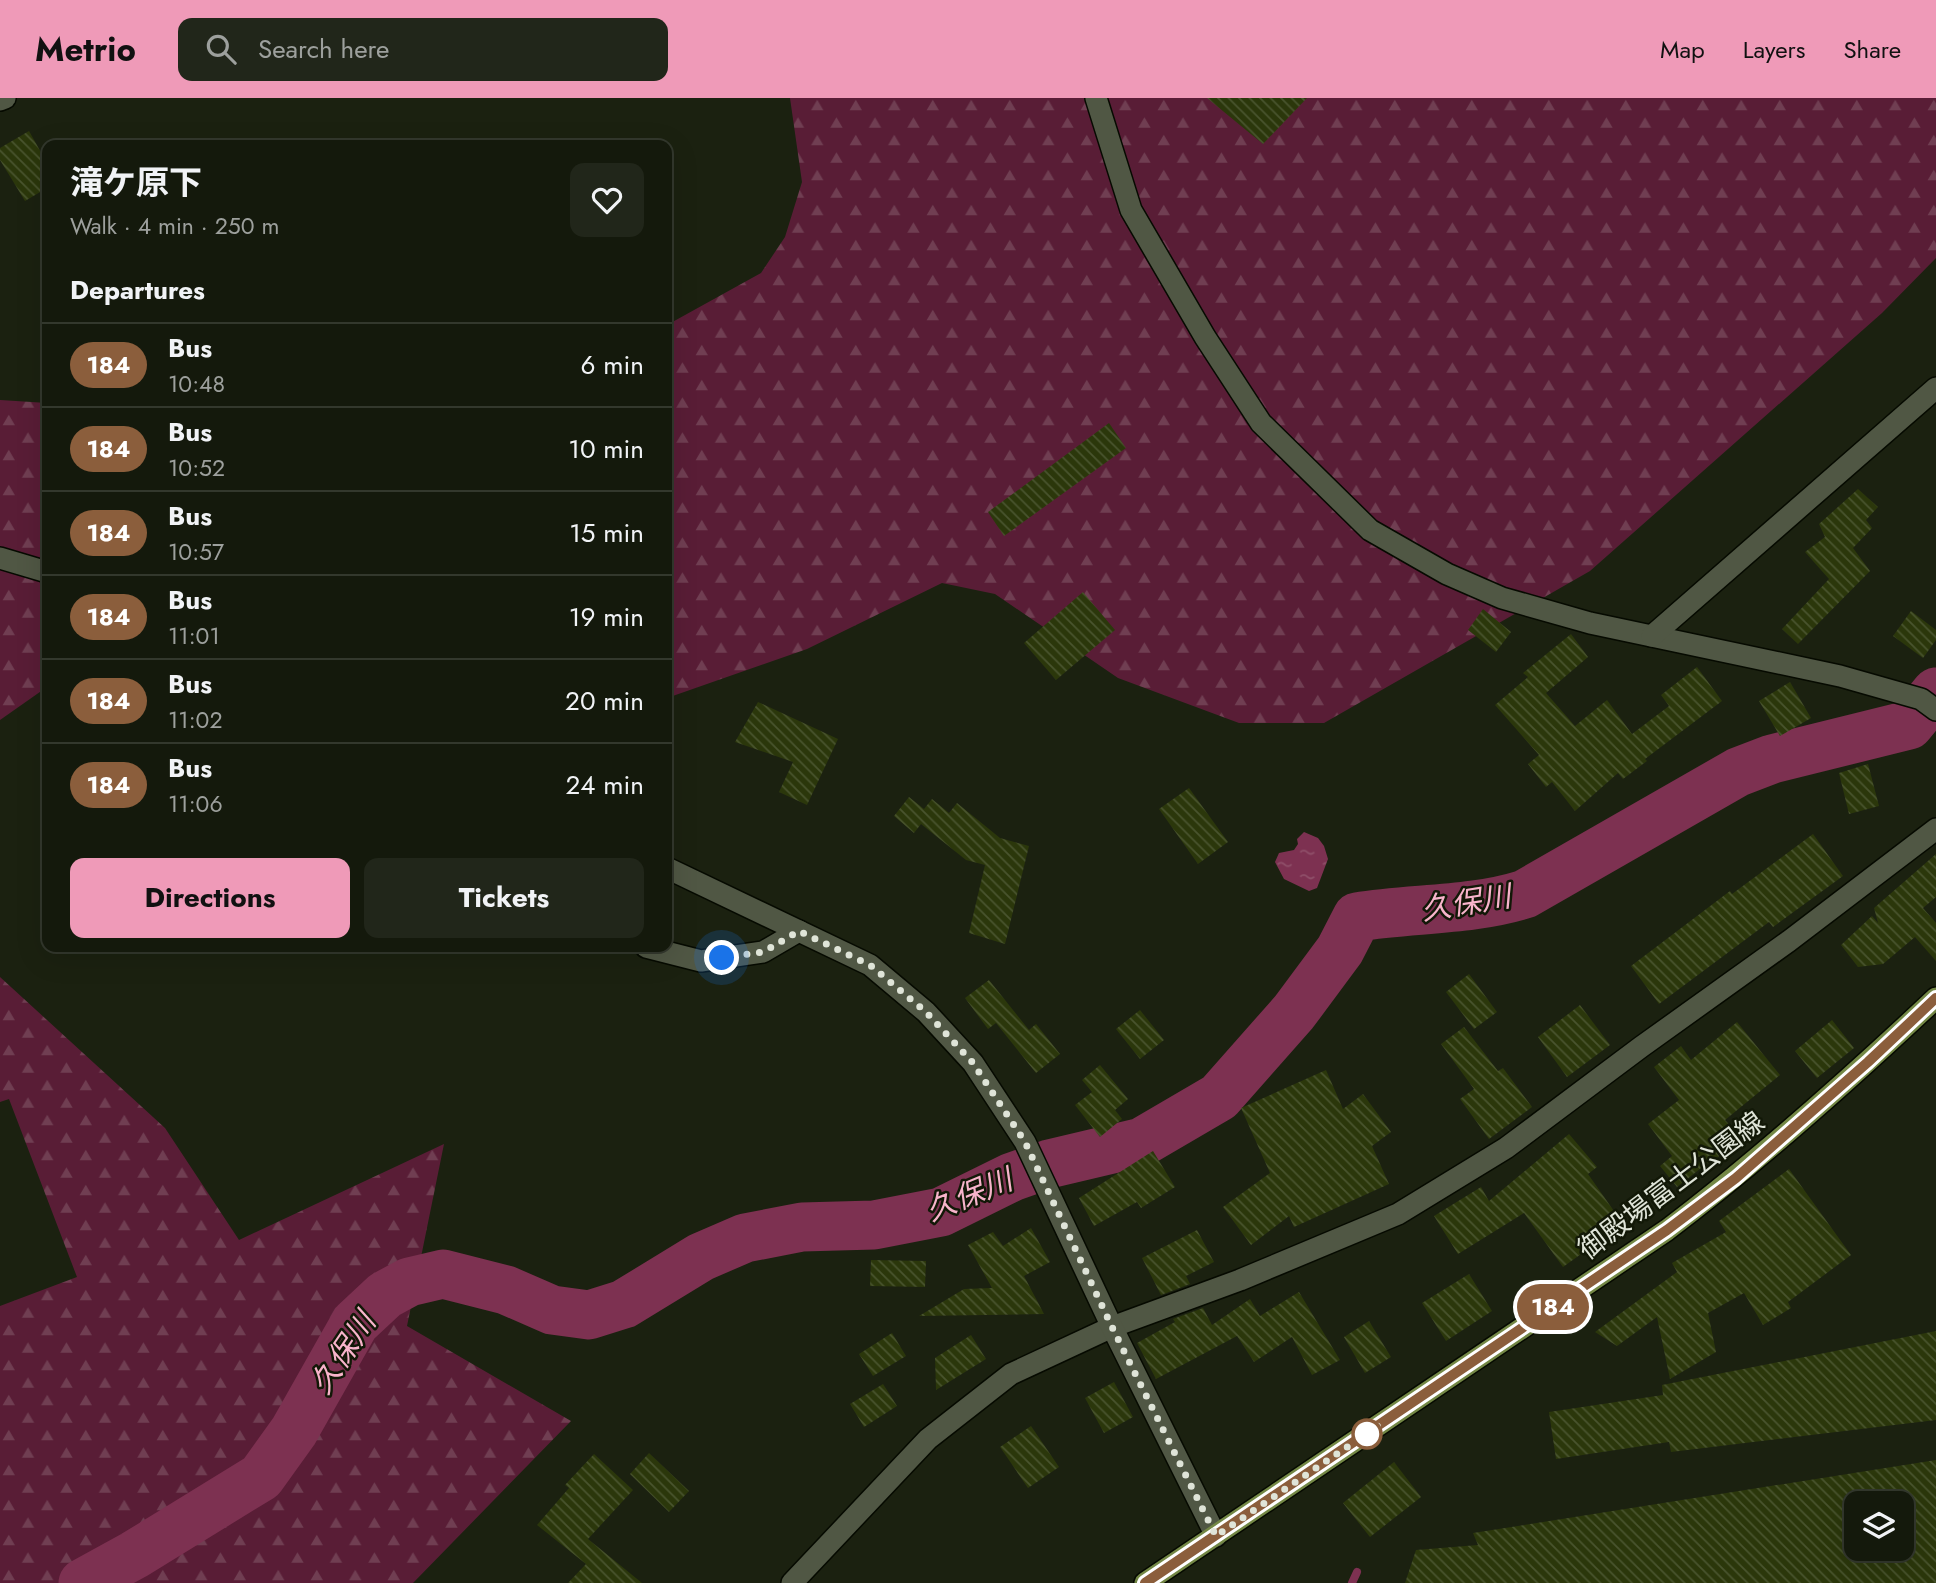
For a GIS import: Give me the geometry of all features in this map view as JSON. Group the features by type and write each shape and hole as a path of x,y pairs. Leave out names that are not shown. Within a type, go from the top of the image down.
{"main road":[{"name":"御殿場富士公園線","path":"1145,1583 1656,1237 1736,1178 1936,998"}],"street":[{"path":"0,100 5,98"},
{"path":"1096,98 1131,210 1205,337 1261,423 1370,530 1447,573 1502,597 1590,623 1840,676 1918,698 1936,710"},
{"path":"1652,636 1936,388"},
{"path":"0,558 42,571"},
{"path":"792,1583 928,1439 1010,1374 1112,1327 1240,1280 1398,1214 1506,1148 1641,1046 1789,941 1936,829"},
{"path":"672,870 870,965 926,1012 973,1063 1025,1142 1112,1327 1216,1536"},
{"path":"666,952 701,961 763,952 799,931"}],"green space":[{"path":"790,98 1936,98 1936,258 1882,313 1590,571 1324,723 1239,723 1118,678 995,594 942,583 807,649 672,696 672,322 761,273 785,237 802,182"},
{"path":"0,400 42,403 42,691 0,720"},
{"path":"0,977 165,1128 239,1240 444,1144 407,1326 571,1421 413,1583 0,1583 0,1306 77,1277 9,1099 0,1102"}],"water":[{"path":"1304,832 1318,838 1328,859 1317,888 1309,891 1284,879 1275,862 1279,853 1294,850 1298,844 1297,839"}],"building":[{"path":"1207,98 1307,98 1263,144"},
{"path":"29,131 42,154 42,191 25,201 0,160 0,148"},
{"path":"1109,423 1126,448 1004,536 988,512"},
{"path":"1858,489 1878,507 1866,520 1872,528 1853,548 1870,571 1798,644 1782,629 1829,579 1805,552 1825,537 1819,524"},
{"path":"1083,592 1115,630 1056,680 1024,643"},
{"path":"1483,609 1511,632 1496,652 1468,630"},
{"path":"1911,611 1936,630 1936,640 1923,658 1893,636"},
{"path":"1571,634 1588,657 1546,693 1575,726 1607,700 1632,734 1669,706 1661,695 1697,667 1722,701 1623,779 1618,773 1575,811 1552,782 1546,787 1528,764 1539,755 1495,705 1528,677 1523,673"},
{"path":"1790,682 1811,718 1780,736 1759,701"},
{"path":"758,702 838,739 807,805 779,792 793,762 735,742"},
{"path":"1868,764 1879,806 1849,814 1839,773"},
{"path":"1189,788 1228,842 1198,864 1159,809"},
{"path":"909,797 924,809 932,799 949,813 957,803 1000,838 1029,846 1005,944 969,933 985,865 966,860 921,824 914,833 894,816"},
{"path":"1813,834 1843,876 1773,927 1769,922 1659,1004 1631,966 1730,891 1732,894"},
{"path":"1936,854 1936,897 1923,908 1936,923 1936,961 1915,937 1883,964 1858,967 1841,945 1872,916 1878,923 1874,908"},
{"path":"1469,974 1497,1012 1474,1029 1446,992"},
{"path":"989,980 1029,1030 1036,1024 1060,1054 1036,1073 996,1023 988,1029 965,998"},
{"path":"1580,1005 1610,1045 1567,1077 1538,1037"},
{"path":"1140,1010 1164,1040 1140,1059 1116,1029"},
{"path":"1832,1020 1854,1048 1817,1078 1795,1051"},
{"path":"1737,1022 1780,1075 1725,1120 1741,1137 1677,1187 1660,1166 1672,1156 1648,1124 1679,1100 1654,1067 1681,1046 1691,1060"},
{"path":"1464,1027 1498,1071 1503,1068 1532,1107 1489,1139 1460,1099 1474,1089 1441,1044"},
{"path":"1100,1065 1128,1099 1115,1110 1122,1119 1100,1137 1075,1105 1092,1092 1082,1080"},
{"path":"1326,1070 1343,1109 1363,1094 1391,1132 1372,1146 1389,1184 1294,1227 1289,1216 1251,1245 1223,1207 1270,1173 1241,1108"},
{"path":"1569,1134 1597,1167 1588,1174 1623,1224 1563,1267 1524,1213 1458,1254 1434,1216 1481,1187 1489,1201"},
{"path":"1153,1151 1175,1187 1141,1208 1137,1202 1094,1226 1079,1198"},
{"path":"1789,1169 1851,1255 1788,1302 1791,1308 1763,1325 1744,1293 1708,1313 1716,1352 1670,1379 1657,1317 1617,1346 1595,1332 1677,1272 1672,1263 1726,1232 1719,1221"},
{"path":"1031,1228 1050,1262 1024,1276 1044,1314 919,1316 964,1289 992,1288 968,1245 993,1232 1003,1246"},
{"path":"1197,1230 1214,1262 1186,1276 1190,1284 1161,1295 1142,1258"},
{"path":"871,1260 926,1261 925,1287 870,1286"},
{"path":"1469,1274 1492,1311 1446,1341 1422,1303"},
{"path":"1299,1292 1340,1360 1312,1375 1292,1337 1254,1362 1237,1336 1156,1379 1137,1343 1175,1322 1173,1319 1203,1308 1212,1325 1250,1299 1260,1316"},
{"path":"1369,1321 1391,1357 1365,1373 1344,1337"},
{"path":"1936,1331 1936,1420 1671,1452 1669,1442 1556,1459 1549,1412 1663,1395 1662,1385"},
{"path":"892,1333 906,1356 873,1376 859,1354"},
{"path":"971,1335 986,1359 936,1390 935,1358"},
{"path":"1114,1382 1133,1417 1104,1433 1085,1398"},
{"path":"883,1384 897,1406 864,1427 850,1404"},
{"path":"1031,1426 1059,1467 1028,1488 1000,1447"},
{"path":"649,1453 689,1491 669,1512 630,1474"},
{"path":"594,1454 633,1490 588,1539 642,1583 568,1583 586,1564 537,1525 569,1488 565,1485"},
{"path":"1936,1460 1936,1583 1405,1583 1416,1550 1478,1545 1473,1533"},
{"path":"1394,1462 1421,1497 1370,1537 1343,1503"}],"waterway":[{"name":"久保川","path":"83,1583 261,1477 294,1431 355,1323 385,1295 409,1282 443,1274 506,1290 552,1310 589,1315 624,1304 701,1257 745,1238 802,1227 874,1225 941,1212 1012,1177 1049,1164 1142,1142 1219,1097 1294,1012 1340,950 1357,917 1463,906 1525,894 1738,772 1772,759 1909,725 1936,692"},
{"path":"1352,1583 1357,1572"}],"bus line":[{"name":"184","path":"1145,1583 1667,1230 1736,1178 1936,998"}],"route":[{"path":"722,958 763,952 799,931 870,965 926,1012 973,1063 1025,1142 1112,1327 1216,1536 1378,1426 1367,1434"}]}
